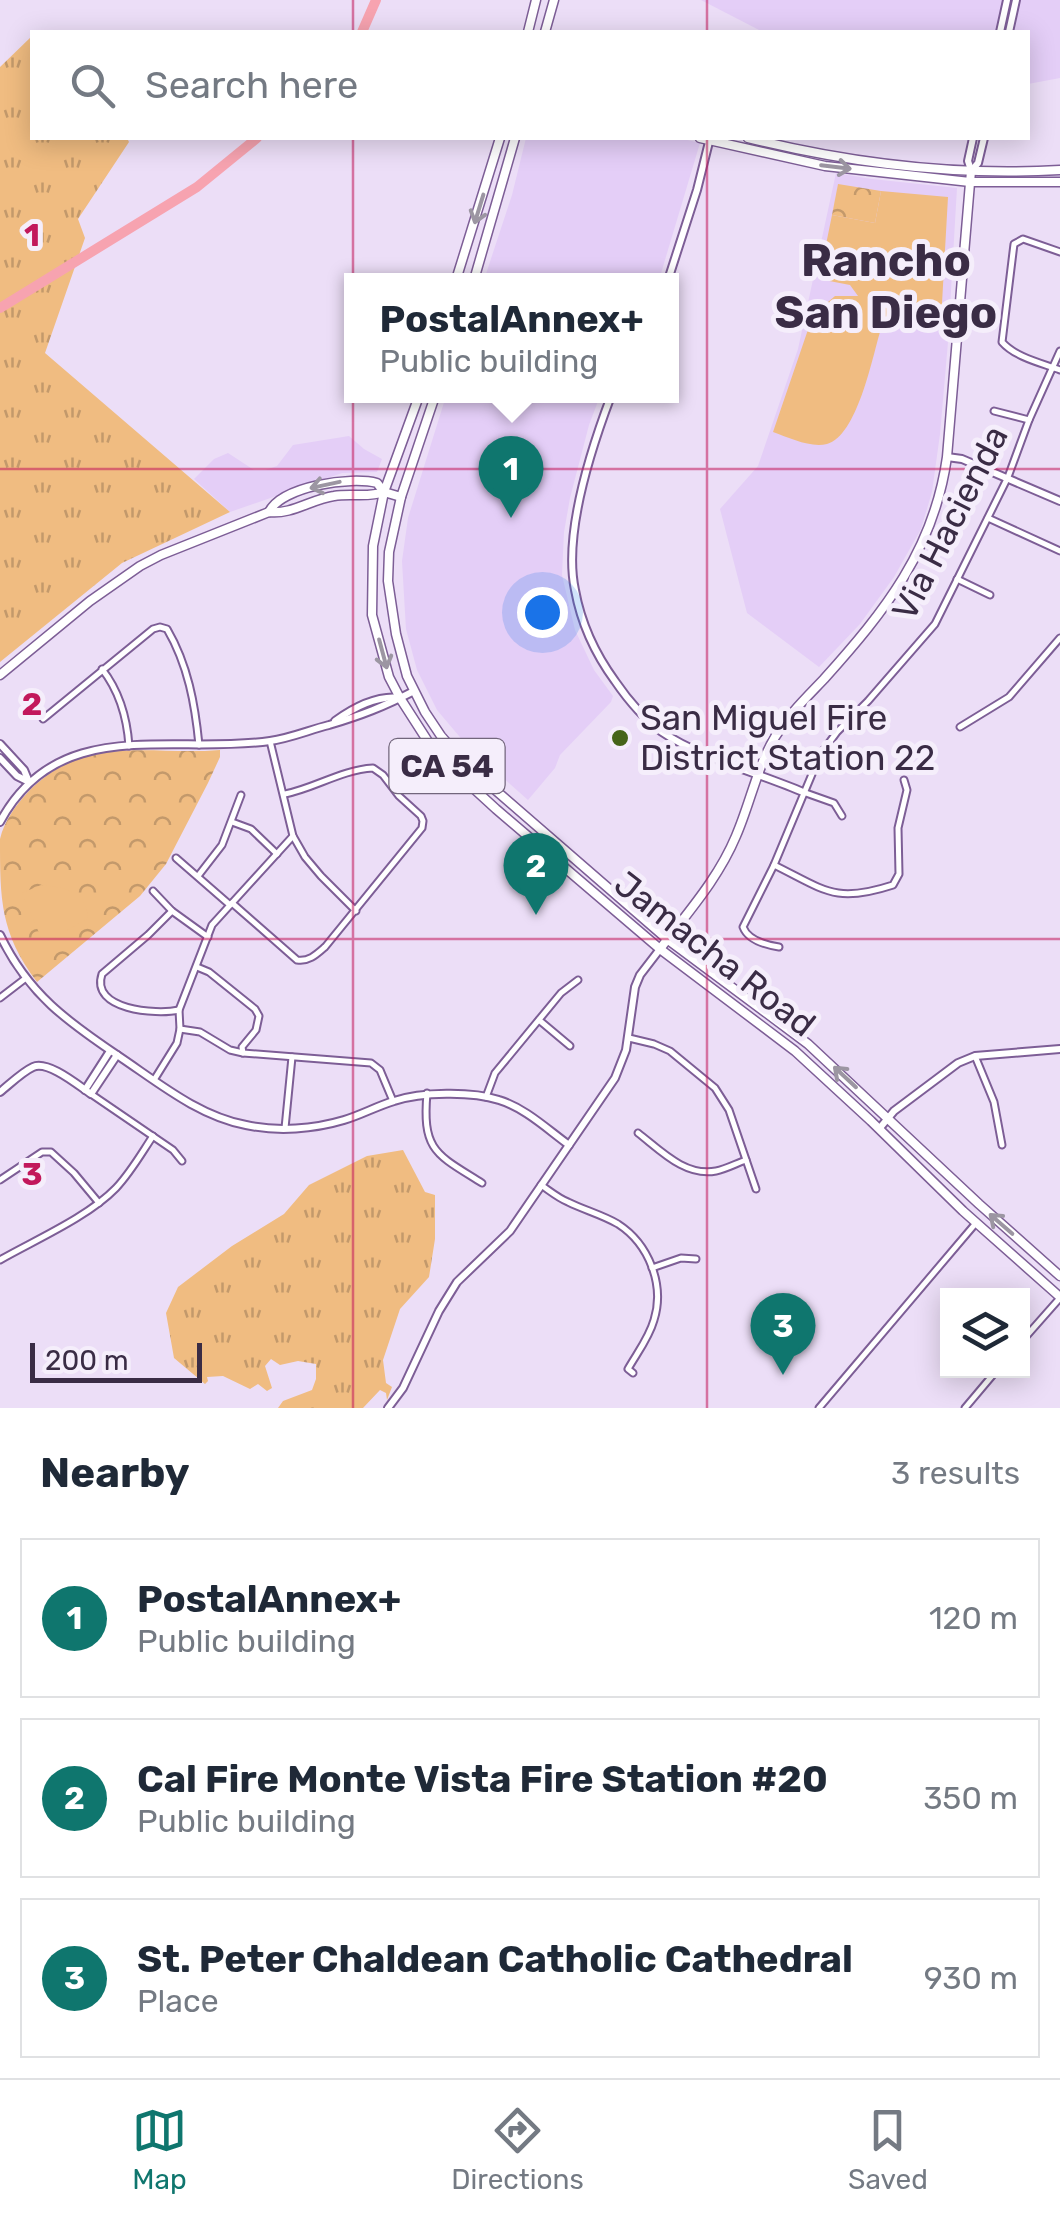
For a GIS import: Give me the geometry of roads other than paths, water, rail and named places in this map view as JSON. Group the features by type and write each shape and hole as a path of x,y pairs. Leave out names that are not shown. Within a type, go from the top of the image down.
{"main road":[{"path":"528,30 536,0"},
{"path":"546,30 554,0"},
{"path":"458,273 499,140"},
{"path":"476,273 515,140"},
{"path":"715,140 825,166 970,182 1060,182"},
{"path":"756,140 856,158 971,171 1060,170"},
{"path":"660,949 720,871 758,773 790,713 824,679 902,582 930,527 948,457 971,171"},
{"name":"Jamacha Road","path":"416,403 384,492 373,546 372,615 389,676 436,754 660,949 795,1051 1060,1297"},
{"name":"Jamacha Road","path":"433,403 401,498 389,552 388,581 407,676 425,712 454,752 667,939 833,1065 1060,1276"},
{"path":"0,675 90,601 140,566 269,512 275,502 327,484 364,480 401,498"}],"street":[{"path":"1000,30 1007,0"},
{"path":"1008,30 1016,0"},
{"path":"670,273 697,190 707,140"},
{"path":"971,171 968,161 973,140"},
{"path":"971,171 978,163 984,140"},
{"path":"1057,369 1005,348 1002,342 1014,244 1023,238 1060,252"},
{"name":"Via Hacienda","path":"778,947 766,945 743,930 820,755 935,624 1008,477 1030,420 1057,369 1060,352"},
{"path":"608,403 590,452 572,558 574,589 598,657 631,702 664,733 705,754 834,803 842,816"},
{"path":"994,411 1030,420"},
{"path":"948,457 1008,477 1060,501"},
{"path":"988,518 1060,551"},
{"path":"957,579 990,595"},
{"path":"43,719 160,627 167,629 177,646 195,705 199,744"},
{"path":"960,727 1004,702 1060,638"},
{"path":"102,669 122,704 129,746"},
{"path":"0,822 29,782 74,755 129,746 270,741 354,719 414,691"},
{"path":"270,741 293,836 311,864 356,911"},
{"path":"0,744 24,770 29,782"},
{"path":"0,758 17,776 29,782"},
{"path":"176,858 297,960 315,956 356,911 422,828 423,821 383,774 373,768 337,775 284,794"},
{"path":"774,865 833,894 849,896 893,885 899,874 898,828 906,790 904,780"},
{"path":"198,876 222,845 241,795"},
{"path":"232,822 250,829 277,854"},
{"path":"154,1080 177,1043 179,1010 212,926 293,836"},
{"path":"152,891 208,937"},
{"path":"172,911 102,974 100,981 104,993 124,1006 153,1013 179,1010"},
{"path":"0,934 26,978 76,1028 186,1102 231,1121 285,1128 323,1125 393,1101 427,1094 486,1097 528,1114 569,1144"},
{"path":"388,1408 457,1282 510,1231 615,1078 628,1038 635,988 660,949"},
{"path":"196,967 209,972 258,1016 258,1025 242,1047 243,1054"},
{"path":"0,998 26,978"},
{"path":"486,1097 495,1073 561,993 578,980"},
{"path":"539,1020 570,1046"},
{"path":"180,1029 200,1032 243,1054 371,1063 380,1070 393,1101"},
{"path":"628,1038 670,1051 715,1088 729,1110 756,1189"},
{"path":"879,1128 958,1063 975,1056 1060,1049"},
{"path":"88,1092 114,1053"},
{"path":"975,1056 994,1102 1002,1144"},
{"path":"285,1128 292,1057"},
{"path":"0,1092 34,1066 50,1068 173,1150 182,1161"},
{"path":"427,1094 425,1116 430,1142 445,1160 482,1182"},
{"path":"638,1133 693,1170 716,1171 746,1160"},
{"path":"0,1260 99,1203 132,1168 153,1136"},
{"path":"0,1180 39,1154 50,1152 99,1203"},
{"path":"541,1186 617,1224 647,1254 657,1284 656,1311 649,1333 628,1369 632,1372"},
{"path":"819,1408 976,1223"},
{"path":"652,1268 681,1258 696,1259"},
{"path":"1030,1332 1060,1297"},
{"path":"965,1408 990,1378"}],"waterway":[{"path":"363,30 376,0"},
{"path":"0,308 197,187 255,140"}],"place":[{"name":"PostalAnnex+","path":"511,518"},
{"name":"San Miguel Fire District Station 22","path":"620,738"},
{"name":"Cal Fire Monte Vista Fire Station #20","path":"536,915"},
{"name":"St. Peter Chaldean Catholic Cathedral","path":"783,1375"}],"district":[{"name":"Rancho San Diego","path":"886,286"}]}
